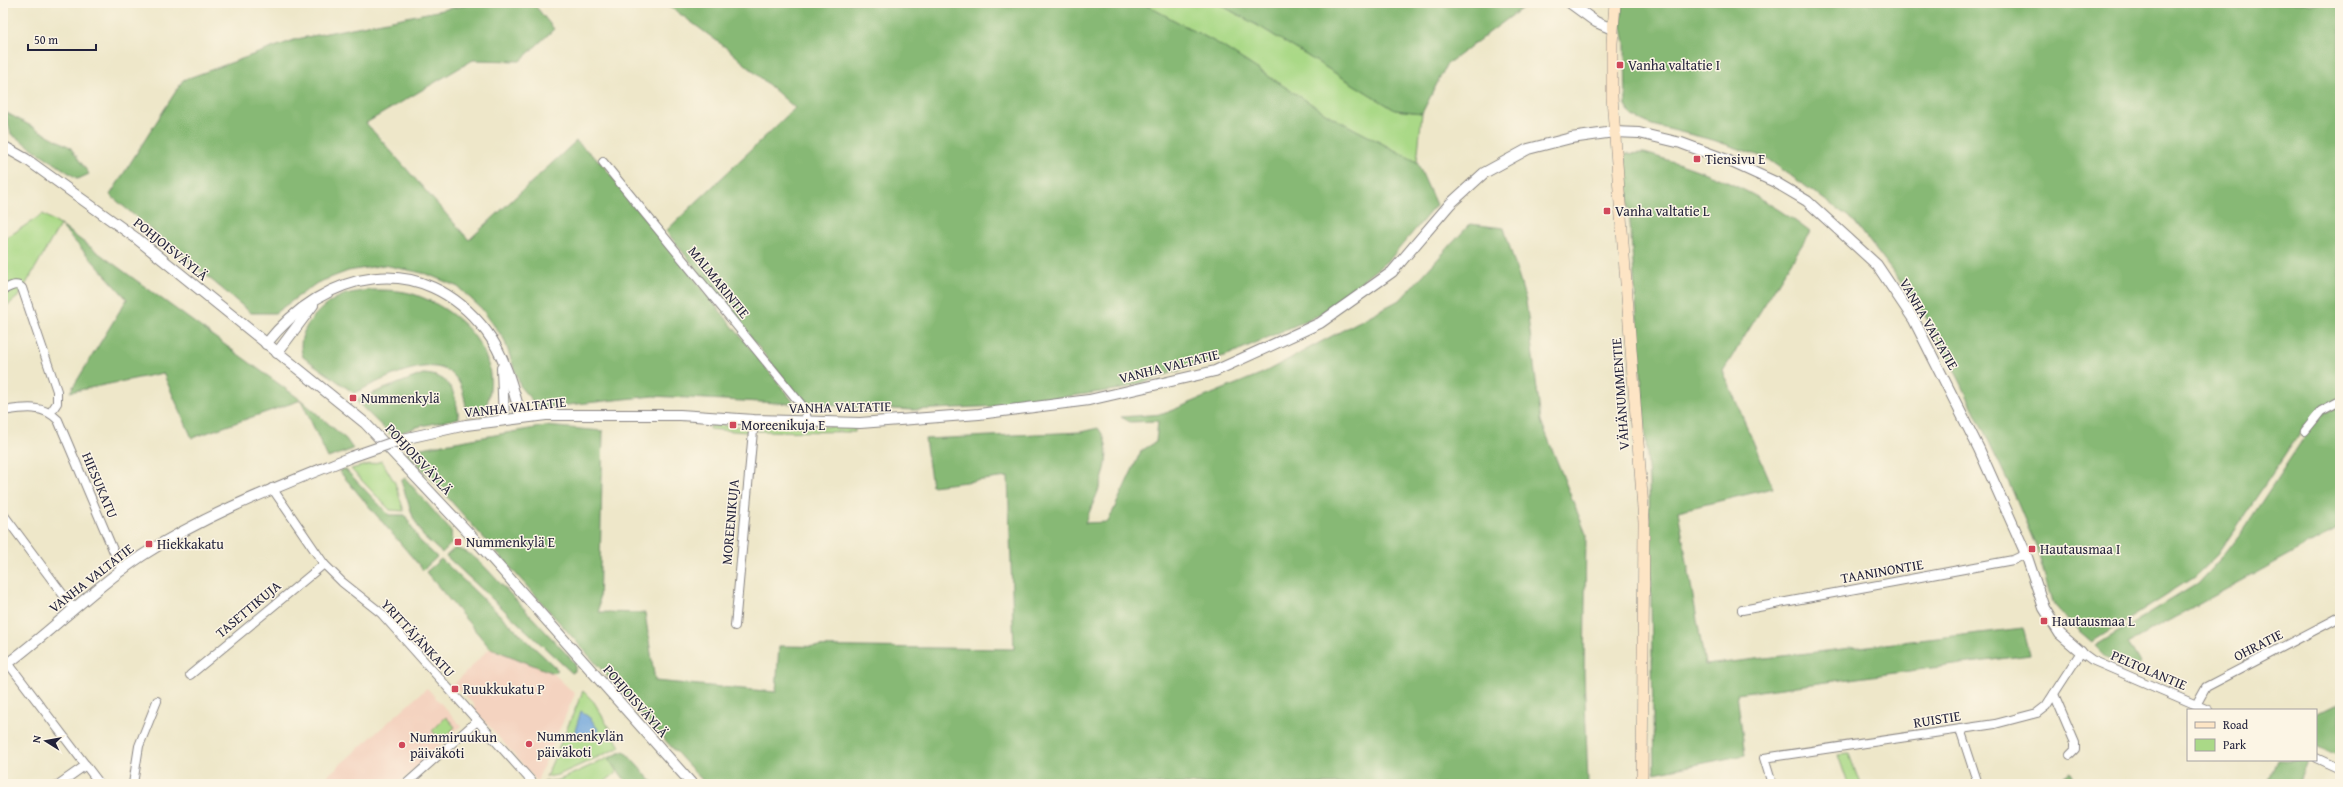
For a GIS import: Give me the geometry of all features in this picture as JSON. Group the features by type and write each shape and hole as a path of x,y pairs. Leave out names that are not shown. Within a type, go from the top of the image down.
{"main road":[{"name":"VÄHÄNUMMENTIE","path":"1615,3 1612,29 1612,97 1644,522 1642,784"}],"street":[{"path":"1570,3 1596,22 1612,29"},
{"name":"VANHA VALTATIE","path":"6,665 73,608 122,571 183,531 272,488 403,439 466,425 521,417 579,414 680,415 754,420 860,423 979,414 1089,400 1214,371 1320,323 1392,272 1450,204 1484,173 1528,150 1571,138 1614,132 1639,133 1681,143 1764,176 1807,201 1877,265 1914,320 1979,449 2026,554 2044,608 2060,634 2081,652"},
{"name":"POHJOISVÄYLÄ","path":"3,146 26,159 136,238 353,413 402,460 692,784"},
{"name":"MALMARINTIE","path":"603,162 804,408 808,422"},
{"path":"266,344 293,315 326,294 354,280 392,276 428,285 461,304 487,332 497,349 521,417"},
{"path":"3,290 12,285 22,288 57,390 57,403 51,412 29,407 3,411"},
{"path":"277,353 310,308 326,294"},
{"path":"497,349 503,376 504,420"},
{"path":"2304,431 2321,411 2340,401"},
{"name":"HIESUKATU","path":"51,412 58,420 122,571"},
{"name":"MOREENIKUJA","path":"735,626 754,420"},
{"name":"YRITTÄJÄNKATU","path":"272,488 324,564 342,582 381,613 534,784"},
{"path":"3,514 73,608"},
{"name":"TAANINONTIE","path":"1742,610 2013,560 2026,554"},
{"name":"TASETTIKUJA","path":"190,675 324,564"},
{"name":"OHRATIE","path":"2196,705 2206,687 2340,617"},
{"name":"RUISTIE","path":"1772,784 1764,758 1995,724 2037,714 2046,706 2081,652"},
{"name":"PELTOLANTIE","path":"2081,652 2092,660 2206,709"},
{"path":"6,665 16,673 100,784"},
{"path":"2054,694 2075,743 2075,750 2070,755"},
{"path":"133,784 139,746 157,701"},
{"path":"406,784 477,721"},
{"path":"1960,729 1978,784"},
{"path":"2317,758 2340,769"},
{"path":"59,784 86,765"}],"shaded area":[{"name":"Nummenkylän päiväkoti","path":"490,648 553,673 575,694 537,781 473,708 475,706 454,684"},
{"name":"Nummiruukun päiväkoti","path":"427,688 461,726 398,784 318,784"}],"green space":[{"path":"477,3 533,3 554,29 520,61 473,60 366,123 469,240 576,141 601,163 795,404 653,396 539,408 521,388 504,339 482,309 458,287 427,274 384,265 348,271 317,283 275,313 251,313 110,195 183,80 297,39"},
{"path":"665,3 1142,3 1217,43 1330,116 1417,162 1436,205 1391,258 1319,315 1230,354 1122,389 999,406 912,410 804,404 666,231 795,108 728,49"},
{"path":"1142,3 1217,3 1262,28 1395,110 1422,113 1417,162 1330,116 1217,43"},
{"path":"1217,3 1529,3 1447,64 1422,113 1395,110 1262,28"},
{"path":"1623,3 2340,3 2340,401 2304,427 2218,554 2194,577 2092,642 2071,624 2052,602 2037,549 2013,492 1960,381 1922,310 1853,220 1766,158 1713,140 1652,125 1632,116 1626,106 1625,43 1621,23"},
{"path":"5,112 70,147 89,174 78,179 11,134"},
{"path":"1644,153 1689,167 1731,184 1771,205 1810,232 1723,371 1773,488 1678,511 1705,665 2023,628 2030,655 1737,694 1745,755 1654,773 1649,482 1625,154"},
{"path":"43,214 60,225 19,296 3,309 3,240"},
{"path":"1470,224 1504,228 1526,301 1541,421 1586,534 1584,673 1588,784 706,784 651,725 407,452 416,449 546,426 603,431 599,612 645,613 655,681 776,692 779,646 1014,649 1008,477 932,486 925,439 1081,432 1098,428 1104,438 1107,450 1106,462 1104,475 1085,523 1108,522 1141,451 1156,442 1158,421 1130,422 1121,417 1163,414 1263,373 1401,299"},
{"path":"60,225 301,400 192,438 163,373 70,392 127,299"},
{"path":"371,290 388,290 411,293 434,303 466,326 478,341 486,357 490,375 489,394 483,414 468,416 462,389 454,375 442,368 428,367 412,369 381,380 354,393 303,357 301,347 302,337 312,318 320,310 328,303 346,294"},
{"path":"423,374 433,375 446,382 450,387 456,401 459,418 417,427 392,436 355,400"},
{"path":"301,400 346,439 353,449 328,458"},
{"path":"2340,406 2340,527 2128,643 2140,664 2134,669 2106,657 2095,646 2197,584 2222,557 2243,530 2307,433 2323,414"},
{"path":"711,425 747,427 747,432 709,429"},
{"path":"763,426 851,427 855,428 855,432 757,431"},
{"path":"382,461 395,483 404,511 390,510 351,469"},
{"path":"345,469 389,515 405,515 419,540 437,557 423,570 339,471"},
{"path":"405,478 451,531 452,543 442,553 423,536 413,517 401,481"},
{"path":"454,549 466,552 483,565 575,663 575,671 572,673 446,556"},
{"path":"441,559 558,670 553,673 490,648 426,572"},
{"path":"583,691 594,702 620,747 558,775 546,777"},
{"path":"2340,703 2340,757 2317,746 2317,714"},
{"path":"446,717 455,727 442,740 432,731"},
{"path":"624,751 654,784 628,784 608,758"},
{"path":"1849,754 1860,784 1848,784 1838,755"},
{"path":"608,758 617,772 602,784 543,784 544,782 559,780"},
{"path":"2277,761 2308,762 2299,784 2267,784"},
{"path":"2070,772 2080,784 2053,784"}],"water":[{"path":"581,711 591,719 599,731 584,739 574,734"}],"place":[{"name":"Vanha valtatie I","path":"1620,65"},
{"name":"Tiensivu E","path":"1697,159"},
{"name":"Vanha valtatie L","path":"1607,211"},
{"name":"Nummenkylä","path":"353,398"},
{"name":"Moreenikuja E","path":"733,425"},
{"name":"Nummenkylä E","path":"458,542"},
{"name":"Hiekkakatu","path":"149,544"},
{"name":"Hautausmaa I","path":"2032,549"},
{"name":"Hautausmaa L","path":"2044,621"},
{"name":"Ruukkukatu P","path":"455,689"},
{"name":"Nummenkylän päiväkoti","path":"529,744"},
{"name":"Nummiruukun päiväkoti","path":"402,745"}]}
